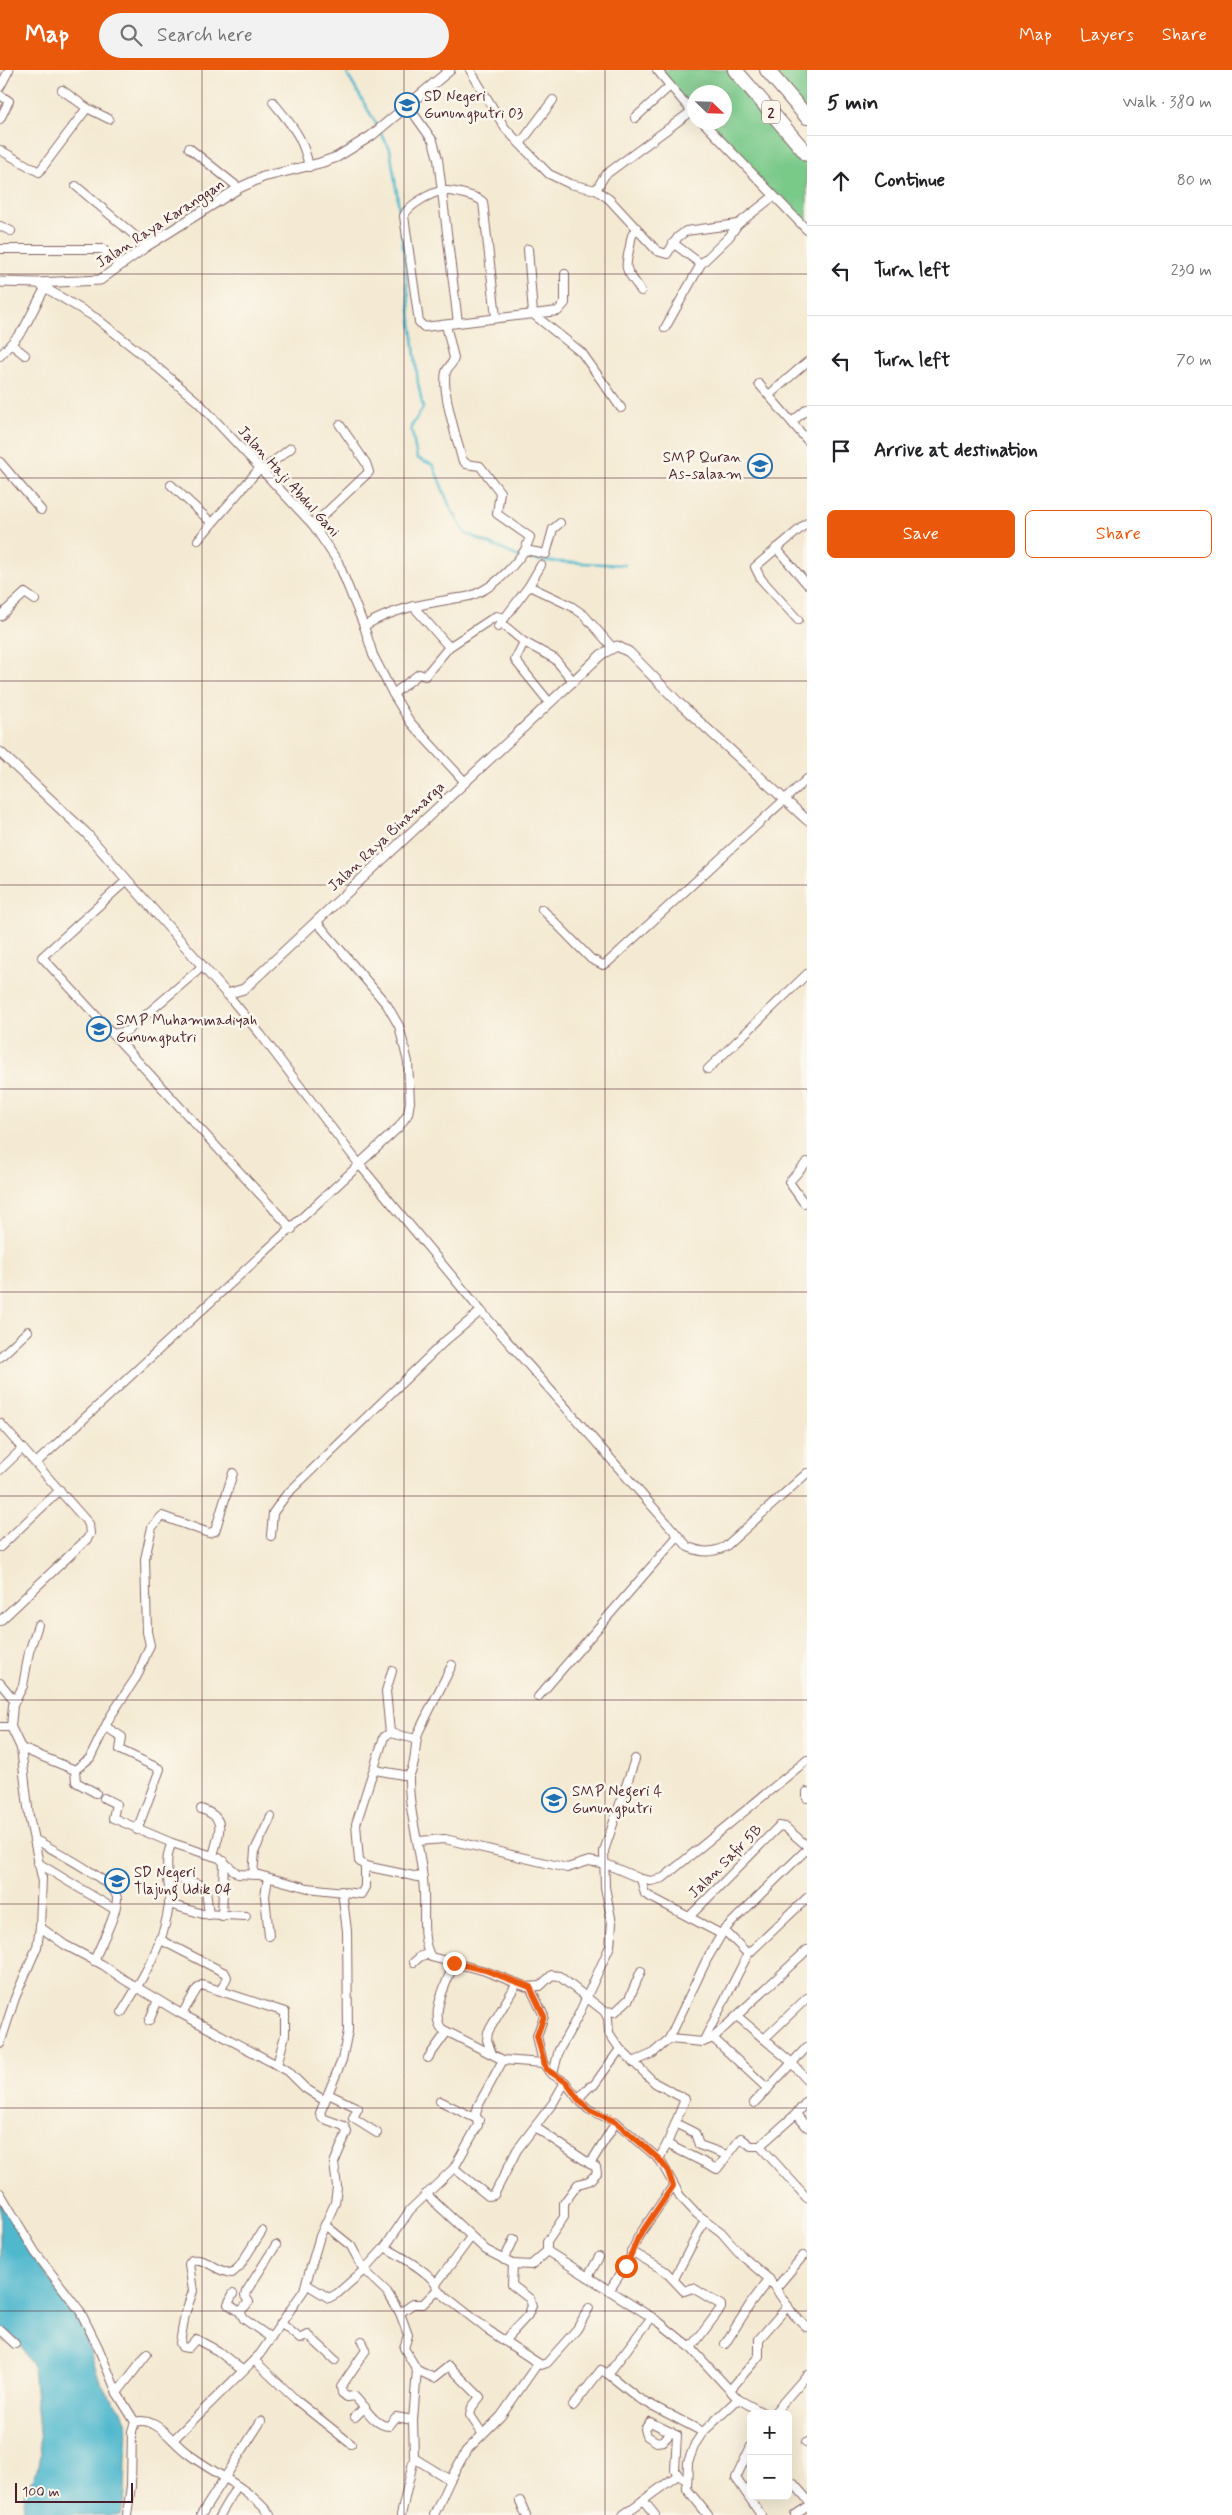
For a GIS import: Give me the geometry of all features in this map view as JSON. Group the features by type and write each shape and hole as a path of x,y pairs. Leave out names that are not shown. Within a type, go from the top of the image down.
{"highway":[{"name":"2","path":"735,70 807,154"},
{"name":"2","path":"767,70 807,117"}],"street":[{"path":"0,87 9,70"},
{"name":"Jalan Raya Karanggan","path":"0,282 41,285 95,281 105,278 147,246 239,188 263,177 309,167 337,157 386,126 450,70"},
{"path":"470,70 494,112 520,144 550,174 570,184 596,190 609,199 661,254 667,254 673,243 686,231 738,224"},
{"path":"657,70 687,105"},
{"path":"635,118 670,86"},
{"path":"62,90 87,108 109,119"},
{"path":"0,95 9,101 0,119"},
{"path":"520,144 553,100"},
{"path":"273,102 304,143 309,167"},
{"path":"408,106 433,141 438,158 458,323"},
{"path":"0,150 39,172 87,108"},
{"path":"596,190 605,175 687,116"},
{"path":"711,130 807,230"},
{"path":"189,148 239,188"},
{"path":"76,186 147,246"},
{"path":"496,317 483,202 477,197 442,191 409,206 404,216 419,322 424,327 558,311 566,301 566,274"},
{"path":"665,328 701,264 729,237 738,224 774,196"},
{"path":"0,226 11,231"},
{"path":"637,228 631,235 625,264 628,275 641,291"},
{"path":"673,243 701,264"},
{"path":"0,249 103,249 120,266"},
{"path":"528,249 533,314 582,353 621,408"},
{"path":"0,356 23,330 41,285"},
{"name":"Jalan Haji Abdul Gani","path":"41,285 96,318 199,403 313,526 338,562 364,626 373,655 393,694 410,722 464,782"},
{"path":"364,626 384,615 413,606 468,597 479,592 502,577 522,555 530,537 498,514 500,492 480,466 466,464 462,459 450,413 446,380 446,372 454,358 446,325"},
{"path":"11,344 25,354"},
{"path":"769,395 807,362"},
{"path":"759,384 807,440"},
{"path":"792,422 807,409"},
{"path":"313,526 368,472 366,463 340,425"},
{"path":"198,540 260,470 291,448"},
{"path":"0,462 41,510"},
{"path":"171,485 212,524"},
{"path":"522,555 546,554 553,529 560,523"},
{"path":"798,620 761,579 756,569 756,564 804,525 807,534"},
{"path":"776,548 807,584"},
{"path":"499,624 529,586 541,565"},
{"path":"529,586 571,606 584,615 612,647 617,646 629,652 679,703 807,820"},
{"path":"0,616 25,593 35,600"},
{"path":"413,606 449,647"},
{"path":"393,694 419,674 426,676 449,647 493,617 500,617 499,624"},
{"path":"499,624 524,642 555,659 573,680"},
{"path":"524,642 515,660 549,702"},
{"name":"Jalan Raya Binamarga","path":"227,994 244,989 549,702 612,647"},
{"path":"0,752 86,833 126,881 203,966 262,1035 359,1165 481,1311 677,1538 688,1547 700,1552 712,1553 725,1547 807,1474"},
{"path":"542,909 591,959 603,965 807,779"},
{"path":"126,881 42,957 292,1229"},
{"path":"36,1463 292,1229 399,1127 408,1114 410,1102 408,1062 399,1026 387,1005 316,920"},
{"path":"113,1034 127,1031 203,966"},
{"path":"708,1069 807,974"},
{"path":"804,1203 789,1182 807,1162"},
{"path":"271,1536 273,1513 286,1495 445,1341 481,1311"},
{"path":"0,1357 28,1332"},
{"path":"0,1423 90,1524 90,1534 0,1620"},
{"path":"0,1470 23,1448"},
{"path":"75,1770 90,1758 106,1727 137,1676 150,1645 147,1632 145,1559 152,1527 162,1516 209,1533 215,1531 233,1473"},
{"path":"0,1547 60,1490"},
{"path":"538,1697 677,1538"},
{"path":"0,2044 17,1992 37,1947 40,1927 42,1887 21,1748 11,1727 14,1701 23,1686 29,1652 38,1625"},
{"path":"452,1664 416,1739 416,1760 409,1776 410,1800 423,1862 425,1932 429,1954 438,1960 485,1970 530,1987 542,1985 549,1977 555,1975 604,2011 608,2018 611,2039 620,2049 654,2083 685,2099 667,2144 658,2159"},
{"path":"390,1733 386,1691 392,1671"},
{"path":"0,1683 14,1701"},
{"path":"0,1727 11,1727"},
{"path":"106,1727 122,1737 120,1750 160,1768 137,1830"},
{"path":"416,1739 390,1733 384,1737 375,1770 361,1804 356,1824 359,1861 365,1866 423,1878"},
{"path":"21,1748 75,1770"},
{"path":"553,2074 558,2053 604,1963 610,1946 612,1923 604,1887 606,1864 604,1851 635,1759"},
{"path":"418,1841 445,1839 567,1868 589,1861 606,1864 640,1879 651,1881 671,1873 807,1760"},
{"path":"75,1770 76,1782 96,1793"},
{"path":"375,1770 409,1776"},
{"path":"807,1792 807,1798"},
{"path":"104,1798 116,1804 114,1818 137,1830 224,1860 238,1874 253,1875 308,1888 358,1894 364,1891 365,1866"},
{"path":"201,1809 214,1813 218,1819 219,1831 213,1856"},
{"path":"253,1875 255,1850 271,1817"},
{"name":"Jalan Safir 5B","path":"689,1917 776,1829 782,1826 807,1848"},
{"path":"34,1839 109,1885 117,1895 114,1909 94,1960"},
{"path":"122,2012 137,1988 160,1940 169,1904 167,1860 172,1843"},
{"path":"633,2062 652,2054 669,2039 722,1932 807,1848"},
{"path":"222,1916 224,1860"},
{"path":"38,1863 114,1909"},
{"path":"168,1875 202,1885 206,1890 209,1915"},
{"path":"268,1878 265,1896 269,1936"},
{"path":"640,1879 645,1894 722,1932 748,1954"},
{"path":"173,2440 254,2360 271,2338 306,2284 336,2198 334,2163 347,2132 344,2126 321,2116 344,2052 349,2020 347,1931 342,1891"},
{"path":"703,2042 748,1954 807,1898"},
{"path":"169,1904 209,1915 246,1916"},
{"path":"40,1927 65,1945 94,1960 137,1988 293,2074 305,2088 358,2108 353,2118 378,2133"},
{"path":"160,1940 225,1974 226,1977 221,1990"},
{"path":"669,2039 703,2042 713,2038 807,1950"},
{"path":"414,1962 421,1956 429,1954"},
{"path":"454,1963 437,2018 438,2024 446,2033 503,2060 543,2063"},
{"path":"604,2011 615,2012 626,2003 641,1971"},
{"path":"492,2054 487,2040 488,2032 517,1983"},
{"path":"182,2014 199,1986 205,1985 285,2012 285,2034 277,2065"},
{"path":"530,1987 544,2016 537,2036 543,2063 548,2071 566,2082 578,2099 591,2111 616,2122 658,2159 668,2171 673,2186 684,2201 721,2232 742,2256 769,2279 793,2314 807,2327"},
{"path":"764,2040 807,1998"},
{"path":"149,2021 158,2000"},
{"path":"737,2016 792,2062 807,2080"},
{"path":"428,2058 446,2033"},
{"path":"713,2038 768,2089"},
{"path":"754,2103 807,2047"},
{"path":"578,2099 588,2086 594,2085 620,2049"},
{"path":"306,2284 329,2298 332,2297 364,2270 385,2247 405,2217 454,2168 478,2125 479,2120 476,2114 478,2106 503,2060"},
{"path":"454,2168 491,2197 499,2187 517,2150 557,2098 566,2082"},
{"path":"440,2101 479,2120"},
{"path":"667,2144 717,2169 740,2138 751,2146 760,2146 796,2114 807,2101"},
{"path":"796,2114 807,2127"},
{"path":"590,2164 616,2122"},
{"path":"675,2123 695,2133 699,2145 727,2155"},
{"path":"426,2194 486,2250 513,2264 531,2265 547,2251 547,2242 564,2217 564,2202 578,2184 589,2181 597,2173 596,2168 535,2127"},
{"path":"760,2146 807,2198"},
{"path":"609,2291 628,2262 638,2238 673,2186"},
{"path":"0,2193 35,2252 80,2311 98,2347 117,2393 134,2422 130,2496 127,2515"},
{"path":"674,2279 705,2220"},
{"path":"325,2225 351,2246 364,2270 387,2292 400,2313 408,2335 404,2348 417,2370 434,2378 449,2366 477,2392 480,2397 472,2407 470,2415 482,2433"},
{"path":"242,2370 218,2351 196,2339 188,2348 181,2345 179,2338 193,2291 189,2264 192,2260 202,2260 225,2272 232,2273 240,2267 262,2231"},
{"path":"400,2313 413,2304 423,2304 471,2237"},
{"path":"504,2260 514,2239"},
{"path":"240,2312 249,2302 245,2296 246,2292 276,2245"},
{"path":"385,2247 411,2262 437,2287 504,2341 541,2365 547,2363 576,2329 589,2308"},
{"path":"547,2251 652,2317 691,2348 738,2399 758,2410"},
{"path":"631,2251 649,2260 674,2279 684,2291 693,2288 721,2306 691,2348"},
{"path":"776,2288 803,2256"},
{"path":"588,2277 598,2257"},
{"path":"504,2341 528,2315 532,2306 530,2299 512,2285 513,2264"},
{"path":"725,2344 769,2279"},
{"path":"233,2294 228,2304 240,2312 244,2319 271,2338"},
{"path":"730,2390 759,2356 759,2339 788,2306"},
{"path":"608,2374 652,2317"},
{"path":"281,2323 300,2340 308,2336 335,2360"},
{"path":"0,2330 15,2344"},
{"path":"362,2342 366,2350 341,2389 343,2395 354,2396 376,2420 387,2426 396,2417 413,2420"},
{"path":"117,2393 147,2354"},
{"path":"254,2360 296,2400 351,2444"},
{"path":"434,2515 466,2451 501,2416 538,2362"},
{"path":"401,2515 414,2458 413,2420 417,2370"},
{"path":"574,2406 601,2370 638,2398 703,2432"},
{"path":"776,2410 807,2375"},
{"path":"708,2515 687,2489 688,2457 703,2432 738,2399"},
{"path":"355,2417 365,2407"},
{"path":"134,2422 141,2420 152,2423 194,2458 225,2476 254,2498 270,2515"},
{"path":"201,2515 261,2421"},
{"path":"672,2432 678,2437 674,2467 678,2475 686,2480"},
{"path":"747,2455 736,2478 761,2515"},
{"path":"414,2458 450,2480"},
{"path":"623,2515 678,2475"},
{"path":"792,2483 807,2499"},
{"path":"220,2515 237,2486"},
{"path":"643,2500 655,2515"},
{"path":"752,2503 755,2500"},
{"path":"520,2501 526,2515"},
{"path":"795,2515 807,2506"}],"green space":[{"path":"657,70 735,70 807,152 807,230 710,130 732,130 732,85 687,85 687,106"},
{"path":"767,70 807,70 807,117"}],"water":[{"path":"0,2201 38,2265 77,2312 100,2381 106,2392 122,2410 127,2425 125,2494 121,2515 23,2515 25,2492 39,2465 41,2454 33,2367 18,2341 0,2328"}],"waterway":[{"path":"347,74 378,127"},
{"path":"380,132 390,149 397,193 418,383 423,408 411,427 417,458 433,465 450,507 465,533 519,557 541,561 625,565"}],"place":[{"name":"SD Negeri Gunungputri 03","path":"407,105"},
{"name":"SMP Quran As-salaam","path":"760,466"},
{"name":"SMP Muhammadiyah Gunungputri","path":"99,1029"},
{"name":"SMP Negeri 4 Gunungputri","path":"554,1800"},
{"name":"SD Negeri Tlajung Udik 04","path":"117,1881"}],"route":[{"path":"454,1963 485,1970 530,1987 544,2016 537,2036 546,2069 566,2082 588,2109 616,2122 634,2140 660,2160 666,2168 673,2186 632,2247 626,2266"}]}
